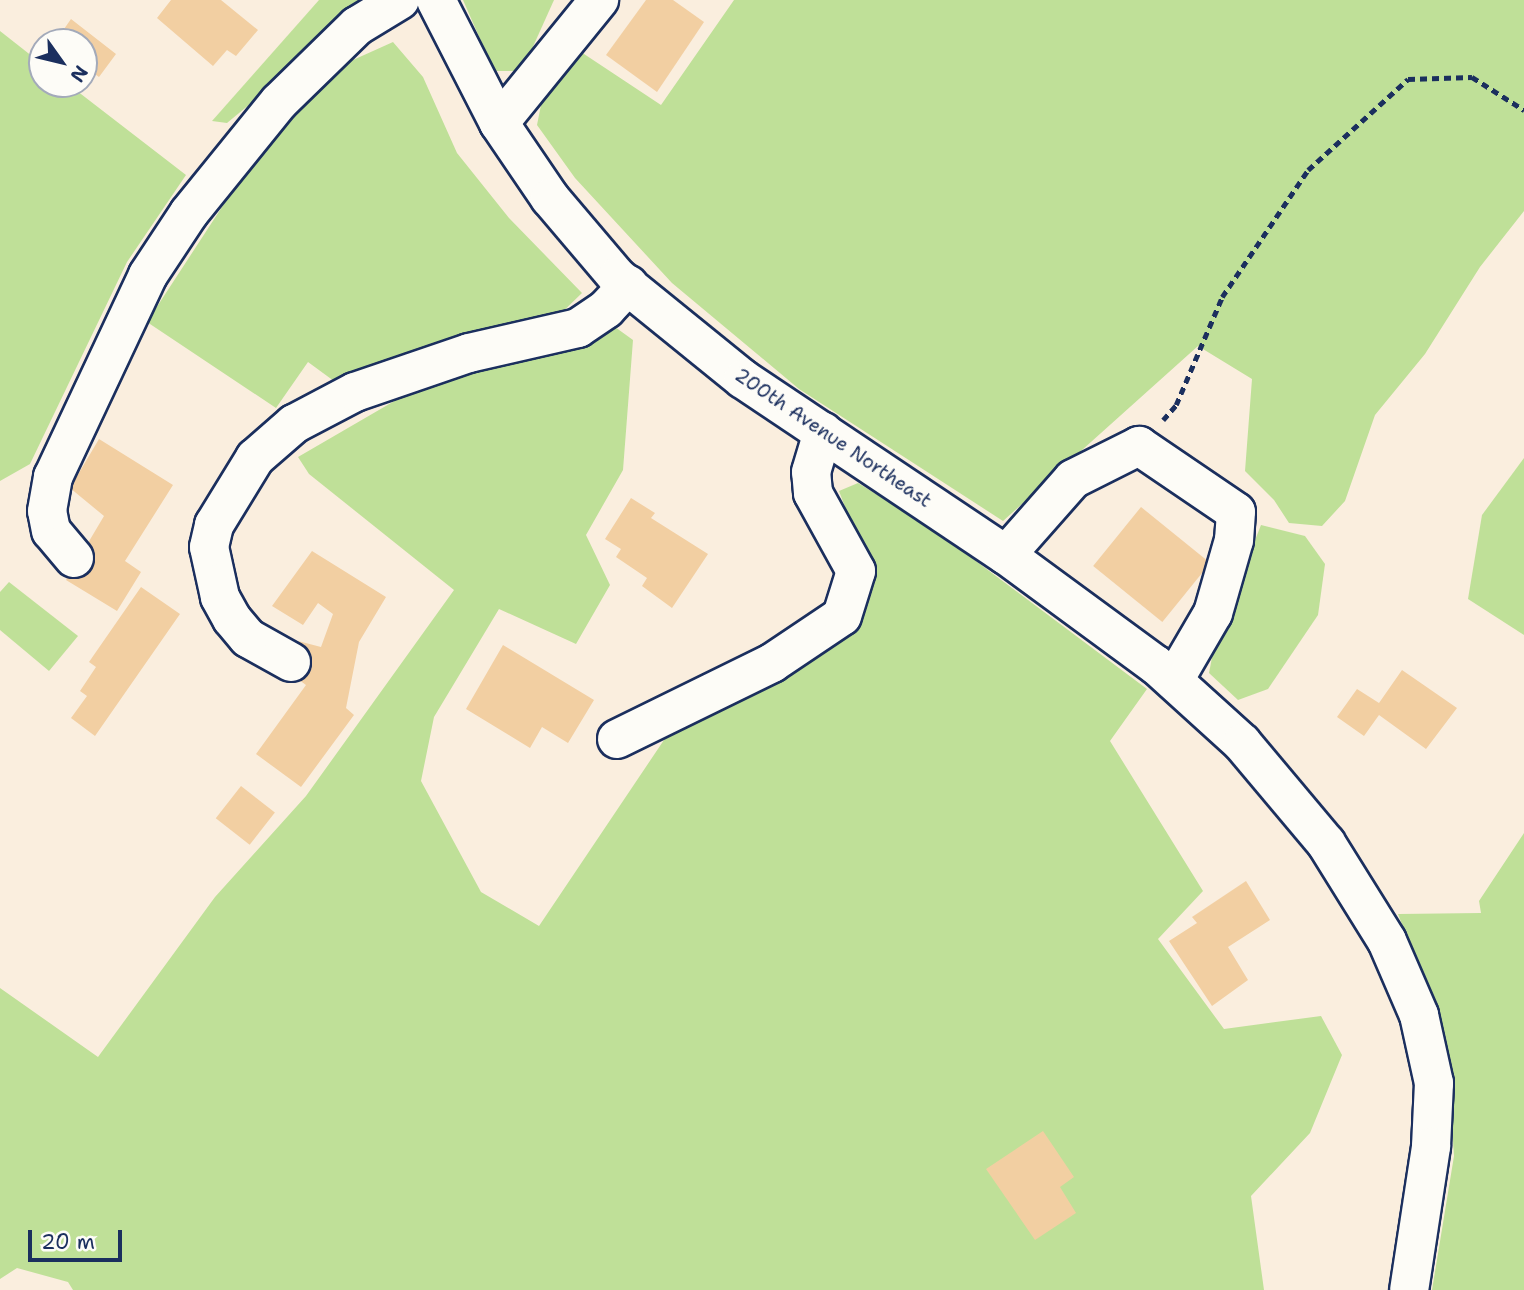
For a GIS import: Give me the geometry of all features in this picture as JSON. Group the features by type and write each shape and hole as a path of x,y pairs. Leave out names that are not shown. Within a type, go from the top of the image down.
{"street":[{"path":"74,558 51,531 47,511 53,477 148,275 189,212 279,102 357,26 400,0"},
{"name":"200th Avenue Northeast","path":"436,0 499,123 550,198 623,281 743,379 1006,555 1174,680 1242,743 1326,843 1387,941 1419,1015 1434,1083 1431,1147 1409,1290"},
{"path":"499,123 539,79 599,0"},
{"path":"290,662 248,638 220,597 209,547 214,525 255,458 294,424 355,392 469,353 578,328 606,309 623,281"},
{"path":"617,739 772,663 842,616 856,571 813,493 811,472 822,432"},
{"path":"1006,555 1073,480 1139,446 1236,512 1234,540 1213,614 1174,680"}],"path":[{"path":"1139,446 1176,405 1222,297 1308,170 1408,79 1472,77 1524,110"}],"green space":[{"path":"319,0 375,0 227,123 212,121"},
{"path":"463,0 554,0 522,71 494,71"},
{"path":"734,0 1524,0 1524,211 1480,267 1425,354 1375,415 1345,501 1322,526 1289,523 1274,500 1245,471 1252,379 1198,346 1003,521 799,389 672,283 575,178 537,125 544,90 578,50 661,105"},
{"path":"0,31 28,53 28,98 86,98 186,175 127,262 30,464 0,481"},
{"path":"393,42 423,77 457,153 509,218 582,293 550,324 338,384 308,362 276,408 147,322 237,184 333,69"},
{"path":"615,327 633,340 623,470 586,535 610,585 576,644 499,609 434,717 421,781 481,892 539,926 668,734 793,662 868,568 839,491 858,483 933,529 1147,689 1110,741 1203,891 1158,939 1224,1029 1321,1016 1342,1055 1310,1133 1251,1196 1264,1290 73,1290 68,1282 17,1268 0,1279 0,988 98,1057 215,897 306,796 454,590 309,474 298,457 434,378 550,351"},
{"path":"1524,458 1524,635 1468,599 1482,515"},
{"path":"1261,525 1305,536 1325,564 1318,615 1268,689 1238,700 1209,673 1215,642"},
{"path":"9,582 78,636 49,671 0,630 0,592"},
{"path":"1524,833 1524,1290 1432,1290 1454,1156 1446,1039 1398,914 1481,913 1479,901"}],"building":[{"path":"171,0 221,0 258,30 236,56 227,50 213,66 157,18"},
{"path":"646,0 673,0 704,22 657,92 606,55"},
{"path":"71,19 83,28 65,28"},
{"path":"98,40 116,54 98,76"},
{"path":"99,439 173,485 125,561 141,572 117,611 66,580 104,516 70,488"},
{"path":"631,498 655,513 651,518 708,554 672,608 642,586 647,578 616,557 621,549 605,539"},
{"path":"1141,507 1210,563 1162,622 1093,566"},
{"path":"312,551 386,597 359,642 346,708 354,715 301,787 256,754 306,685 291,674 298,641 321,647 333,614 318,603 303,625 272,606"},
{"path":"141,587 180,614 95,736 71,718 87,696 80,691 96,667 89,662"},
{"path":"503,645 594,700 568,743 542,727 530,748 466,709"},
{"path":"1402,670 1457,708 1426,749 1379,715 1364,736 1337,717 1357,689 1379,703"},
{"path":"241,786 275,812 250,845 216,818"},
{"path":"1246,881 1270,920 1228,947 1248,980 1212,1006 1169,941 1197,923 1192,917"},
{"path":"1043,1131 1074,1177 1060,1187 1076,1213 1035,1240 986,1169"}]}
